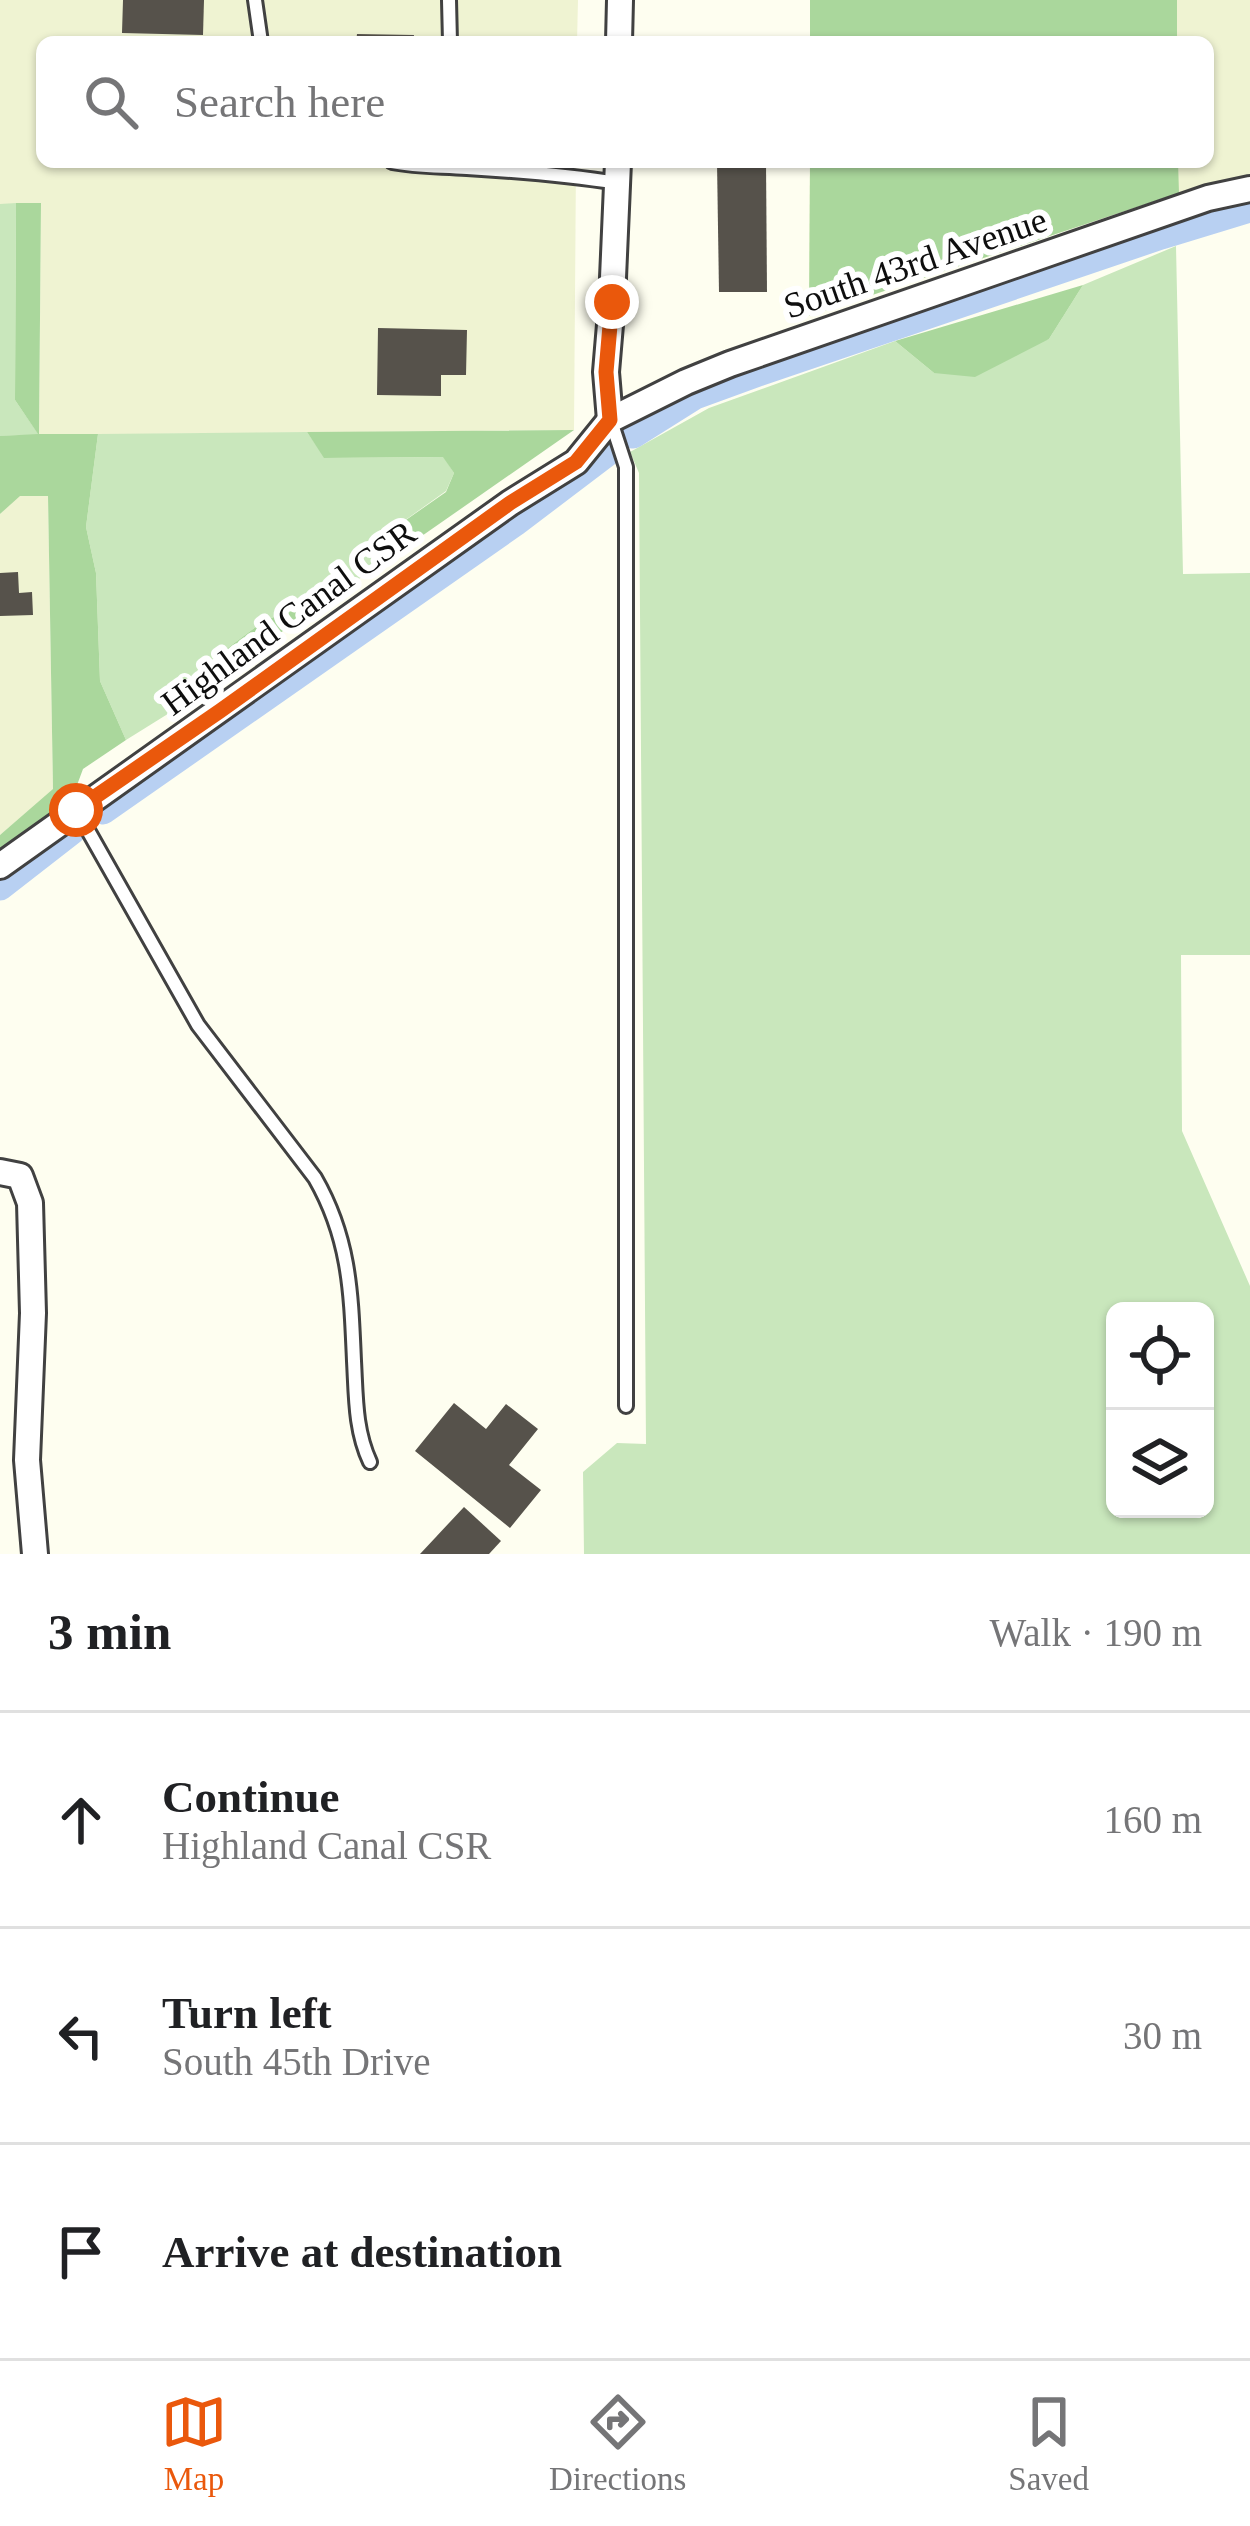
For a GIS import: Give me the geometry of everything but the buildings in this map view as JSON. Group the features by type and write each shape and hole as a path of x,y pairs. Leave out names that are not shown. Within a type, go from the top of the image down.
{"street":[{"path":"619,36 620,0"},
{"path":"610,420 606,372 618,172"},
{"name":"South 43rd Avenue","path":"610,420 730,364 1208,197 1250,189"},
{"name":"Highland Canal CSR","path":"0,866 510,503 576,462 610,420"},
{"path":"0,1172 20,1176 30,1203 33,1313 27,1460 35,1554"}],"lane":[{"path":"255,0 260,36"},
{"path":"449,0 450,36"},
{"path":"490,168 575,176 618,172"},
{"path":"610,420 626,467 626,1406"},
{"path":"76,810 198,1025 325,1195 343,1239 359,1434 370,1462"}],"green space":[{"path":"0,0 578,0 577,36 36,36 36,168 576,168 574,430 39,435 41,204 0,204"},
{"path":"810,0 1250,0 1250,174 1179,193 809,316 810,168 1214,168 1214,36 810,36"},
{"path":"810,0 1177,0 1177,36 810,36"},
{"path":"810,168 1178,168 1179,193 809,316"},
{"path":"16,203 15,400 39,435 0,436 0,204"},
{"path":"16,203 41,203 39,434 98,434 86,527 96,573 100,681 126,740 83,769 70,804 0,857 0,835 53,789 48,496 20,496 0,514 0,436 38,434 15,400"},
{"path":"1176,246 1183,574 1250,573 1250,955 1181,955 1182,1131 1250,1286 1250,1554 584,1554 583,1472 617,1443 646,1444 639,473 630,452 709,408 895,341 934,373 1049,339 1083,285"},
{"path":"1083,285 1049,339 975,377 934,373 895,341"},
{"path":"574,430 373,570 383,536 446,492 454,473 443,457 324,458 307,432"},
{"path":"307,432 325,458 444,457 454,473 446,491 383,536 373,570 324,601 265,620 201,668 179,707 126,740 100,681 96,573 86,527 98,434"},
{"path":"20,495 48,495 53,790 0,835 0,514"},
{"path":"324,601 179,707 201,668 265,620"}],"waterway":[{"path":"633,435 695,396 1250,209"},
{"path":"103,811 606,454"},
{"path":"0,887 72,831"}],"route":[{"path":"76,810 510,503 576,462 610,420 606,372 612,302"}]}
